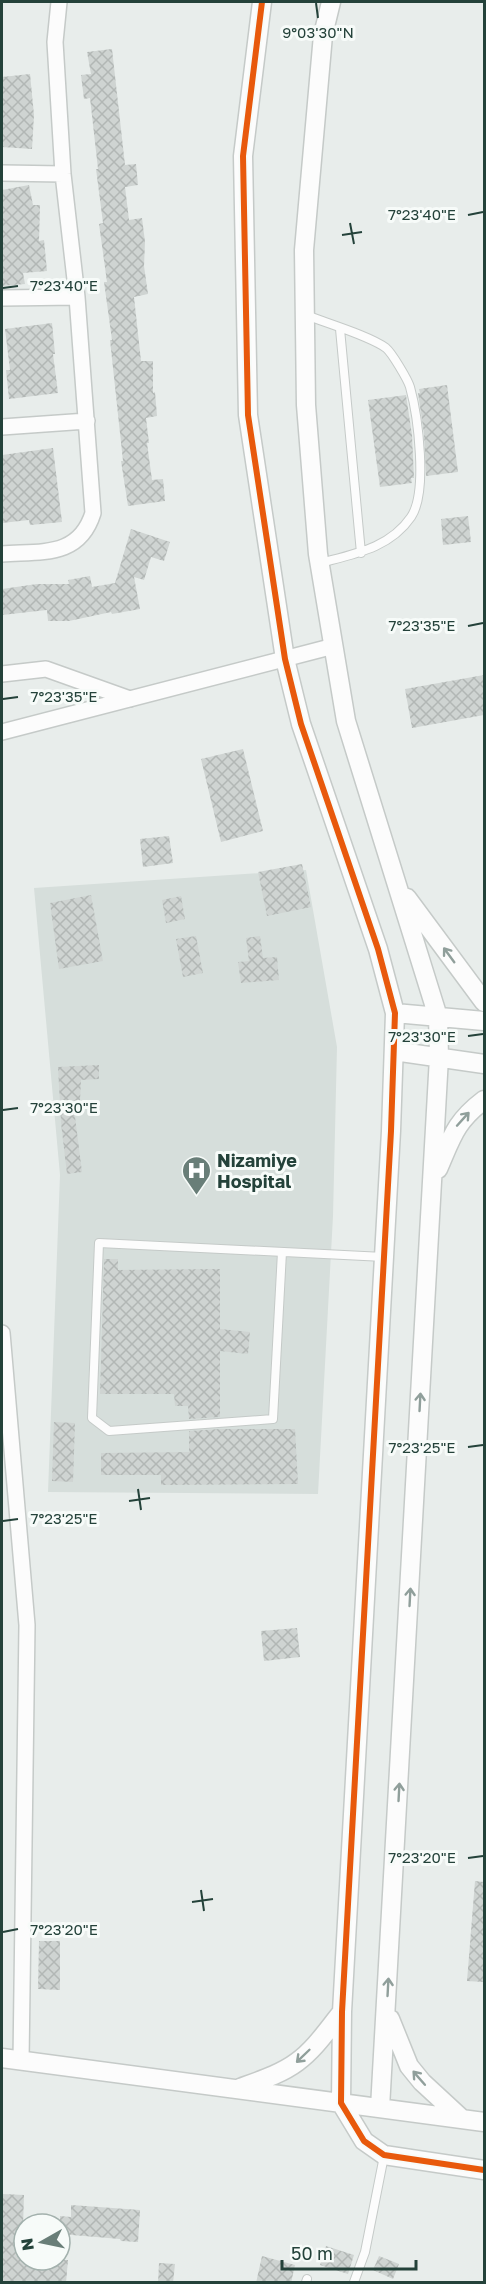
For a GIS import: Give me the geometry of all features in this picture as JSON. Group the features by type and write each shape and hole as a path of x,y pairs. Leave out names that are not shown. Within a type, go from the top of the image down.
{"street":[{"path":"2,554 62,549 76,542 88,528 93,513 78,297 63,174 55,42 58,2"},
{"path":"262,2 243,156 248,414 285,659 301,724 378,950 395,1013 384,1257 342,2012 341,2103 364,2141 384,2155 484,2170"},
{"path":"331,2 323,35 304,250 306,405 320,563 346,721 438,1017 440,1057 380,2108"},
{"path":"2,172 63,174"},
{"path":"2,298 78,297"},
{"path":"2,426 87,421"},
{"path":"2,732 334,646"},
{"path":"2,674 46,669 130,699"},
{"path":"398,886 484,1002"},
{"path":"395,1013 484,1021"},
{"path":"394,1051 484,1064"},
{"path":"432,1182 457,1125 484,1100"},
{"path":"2,1333 27,1624 21,2061"},
{"path":"387,2011 409,2066 422,2082 460,2118"},
{"path":"237,2089 268,2078 297,2062 320,2040 342,2012"},
{"path":"2,2058 484,2121"}],"lane":[{"path":"305,315 387,349 410,384 418,433 421,484 412,516 389,540 361,553 320,563"},
{"path":"340,329 361,553"},
{"path":"282,1252 273,1419 109,1431 92,1418 99,1243 384,1257"},
{"path":"354,2283 365,2252 384,2155"}],"shaded area":[{"name":"Nizamiye Hospital","path":"306,870 337,1047 333,1216 318,1494 48,1492 60,1175 34,888"}],"building":[{"path":"112,49 125,165 136,164 138,185 125,187 129,220 142,218 145,242 144,266 148,294 134,297 141,361 153,361 153,393 155,392 157,416 146,418 149,443 147,443 152,480 163,479 165,501 128,506 121,461 123,461 110,340 112,340 104,282 107,282 99,224 103,223 96,169 98,169 90,98 84,99 81,75 91,74 87,52"},
{"path":"30,74 34,115 32,149 2,147 2,77"},
{"path":"29,185 33,205 40,205 39,241 44,240 47,271 23,273 25,284 2,286 2,190"},
{"path":"52,323 58,393 9,399 6,370 10,370 5,329"},
{"path":"447,385 458,472 426,476 424,434 418,393 420,393 419,389"},
{"path":"406,395 412,435 414,478 411,478 412,483 380,487 368,400"},
{"path":"53,448 62,522 30,525 29,520 2,523 2,455"},
{"path":"468,516 471,542 443,545 441,519"},
{"path":"131,529 170,542 164,561 151,557 144,580 134,577 140,609 112,614 111,612 69,621 48,621 47,610 2,615 2,589 37,584 69,584 68,580 90,576 92,587 115,583"},
{"path":"484,675 484,715 412,728 405,689"},
{"path":"243,749 263,831 221,842 201,759"},
{"path":"169,836 173,863 143,867 140,839"},
{"path":"302,864 311,907 267,916 258,872"},
{"path":"91,895 103,961 59,969 50,903"},
{"path":"181,896 185,919 166,923 162,900"},
{"path":"196,936 203,973 183,977 176,939"},
{"path":"260,936 263,958 277,957 279,980 241,983 238,962 249,961 246,938"},
{"path":"99,1065 99,1079 81,1080 80,1101 73,1101 82,1172 67,1174 58,1067"},
{"path":"104,1259 118,1259 118,1270 220,1269 220,1329 250,1332 248,1354 220,1351 220,1417 189,1419 188,1406 175,1406 174,1394 100,1394"},
{"path":"54,1422 75,1423 73,1482 52,1481"},
{"path":"295,1429 298,1484 161,1485 161,1475 101,1475 101,1453 189,1452 189,1431"},
{"path":"297,1628 300,1657 264,1661 261,1631"},
{"path":"475,1881 484,1882 484,1982 467,1981"},
{"path":"39,1941 60,1941 60,1990 38,1989"},
{"path":"2,2194 24,2195 23,2212 12,2212 12,2272 67,2272 66,2283 2,2283"},
{"path":"71,2205 140,2210 138,2242 72,2235"},
{"path":"326,2246 354,2255 348,2274 320,2265"},
{"path":"262,2256 295,2265 291,2283 256,2283"},
{"path":"379,2256 399,2264 393,2279 373,2270"},
{"path":"159,2263 175,2264 173,2283 158,2283"}],"cycle path":[{"path":"262,2 243,156 248,415 285,659 301,724 378,949 395,1013 391,1131 342,2012 341,2103 364,2141 384,2155 484,2170"}],"place":[{"name":"Nizamiye Hospital","path":"196,1196"}]}
